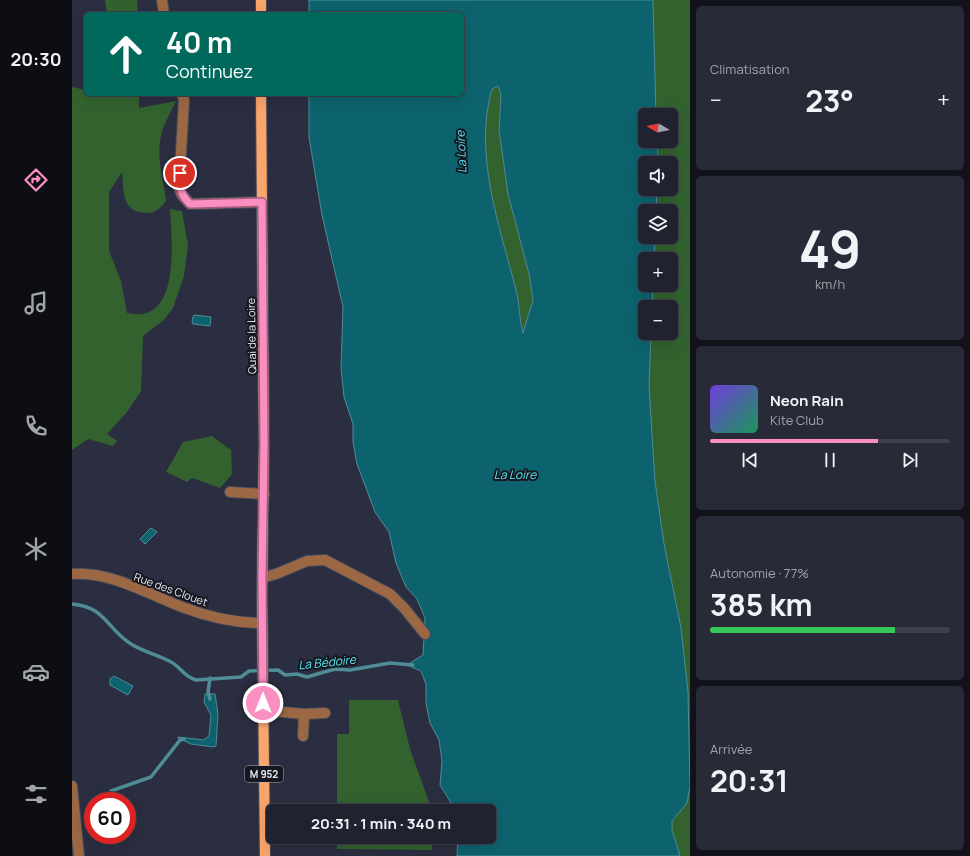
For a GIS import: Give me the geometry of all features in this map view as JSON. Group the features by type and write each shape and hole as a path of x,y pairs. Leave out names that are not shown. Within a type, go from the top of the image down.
{"main road":[{"path":"261,0 261,12"},
{"name":"Quai de la Loire","path":"261,96 264,494 262,578"},
{"name":"M 952","path":"262,578 265,856"}],"street":[{"path":"162,0 164,12"},
{"path":"183,96 184,100 179,188 182,195 190,204 262,202"},
{"path":"230,492 264,494"},
{"path":"262,578 276,574 307,561 324,560 390,594 405,609 425,634"},
{"name":"Rue des Clouet","path":"72,574 84,573 103,577 209,616 236,622 262,623"},
{"path":"263,710 304,714 325,713"},
{"path":"303,736 304,714"},
{"path":"72,786 79,856"}],"shaded area":[{"path":"105,0 137,0 138,12 107,12"},
{"path":"550,0 690,0 690,856 680,856 672,830 672,821"},
{"path":"498,86 501,95 499,130 508,194 529,274 533,300 523,334 517,296 491,191 487,165 485,140 487,114 492,89"},
{"path":"72,87 84,90 84,96 139,96 139,108 176,101 164,126 159,149 166,201 152,213 137,211 132,208 125,199 122,172 109,192 109,251 121,281 127,313 144,314 157,307 165,294 170,278 172,241 170,209 182,211 188,245 184,276 173,308 164,320 143,336 141,391 127,412 107,434 117,441 113,446 88,439 72,450"},
{"path":"212,436 231,450 232,474 220,488 192,478 187,482 166,472 183,442"},
{"path":"349,700 398,700 410,749 430,804 337,804 337,734 349,734"},
{"path":"337,844 432,844 432,850 337,849"}],"water":[{"name":"La Loire","path":"309,0 653,0 656,108 638,108 638,148 657,148 658,156 638,156 638,196 657,196 656,204 638,204 638,244 655,244 654,252 638,252 638,292 653,292 652,300 638,300 638,340 651,340 649,386 655,481 664,544 681,628 688,692 690,787 687,803 672,821 672,830 680,856 457,856 458,844 496,844 496,804 451,804 440,785 442,761 439,740 430,723 426,703 426,684 421,671 407,665 423,655 425,618 417,599 406,587 396,563 389,532 375,512 357,464 353,442 353,424 344,397 341,368 343,307 322,215 309,137 309,96 464,96 464,12 309,12","holes":["498,86 501,95 499,130 508,194 529,274 533,300 523,333 517,295 496,216 487,165 485,139 487,114 492,89"]},
{"path":"194,315 211,317 210,326 193,324 192,320"},
{"path":"151,528 157,532 145,544 140,539"},
{"path":"114,676 133,686 128,695 110,685 110,679"},
{"path":"205,694 215,694 218,714 216,746 213,747 191,744 178,738 204,740 209,736 211,715 204,702"}],"waterway":[{"name":"La Bédoire","path":"72,604 92,609 105,619 123,638 131,644 171,662 188,677 196,680 241,677 249,671 278,670 285,675 297,674 307,677 335,669 350,670 390,663 413,665"},
{"path":"210,678 208,692 210,699"},
{"path":"111,791 151,777 180,740 184,739"}],"route":[{"path":"180,173 179,188 182,195 190,204 262,202 264,444 262,578 263,703"}]}
